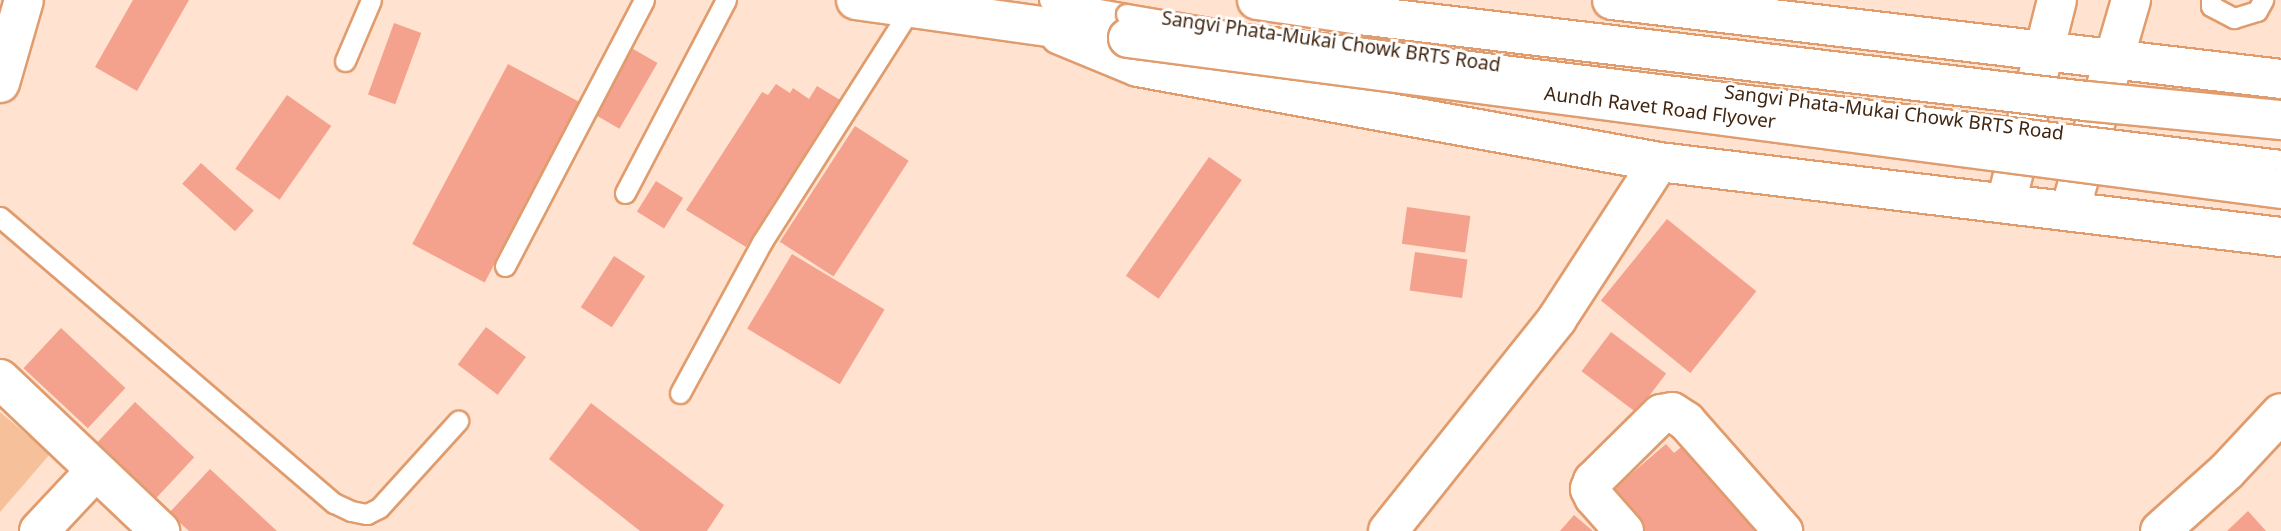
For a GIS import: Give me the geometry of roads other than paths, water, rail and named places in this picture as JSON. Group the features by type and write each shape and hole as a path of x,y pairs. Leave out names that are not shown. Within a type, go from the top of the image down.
{"street":[{"path":"0,83 24,0"},
{"path":"856,0 911,8 1044,13 1138,66 1659,162 2281,237"},
{"path":"1257,0 1360,15 2045,96 2281,120"},
{"path":"1612,0 1750,8 2115,61 2281,79"},
{"path":"2006,203 2057,0"},
{"path":"2070,210 2131,0"},
{"name":"Aundh Ravet Road Flyover","path":"1044,13 2281,189"},
{"path":"1388,531 1557,319 1659,162"},
{"path":"0,379 160,531"},
{"path":"1624,531 1594,497 1590,489 1592,481 1661,414 1671,412 1686,421 1783,531"},
{"path":"2160,531 2227,471 2281,413"},
{"path":"39,531 96,470"}],"lane":[{"path":"345,61 371,0"},
{"path":"505,266 644,0"},
{"path":"625,193 726,0"},
{"path":"2211,0 2211,6 2234,18 2257,11 2263,0"},
{"path":"680,393 762,242 911,8"},
{"name":"Sangvi Phata-Mukai Chowk BRTS Road","path":"1127,26 1233,32 2281,160"},
{"path":"0,217 334,503 351,511 367,514 379,508 458,421"}]}
